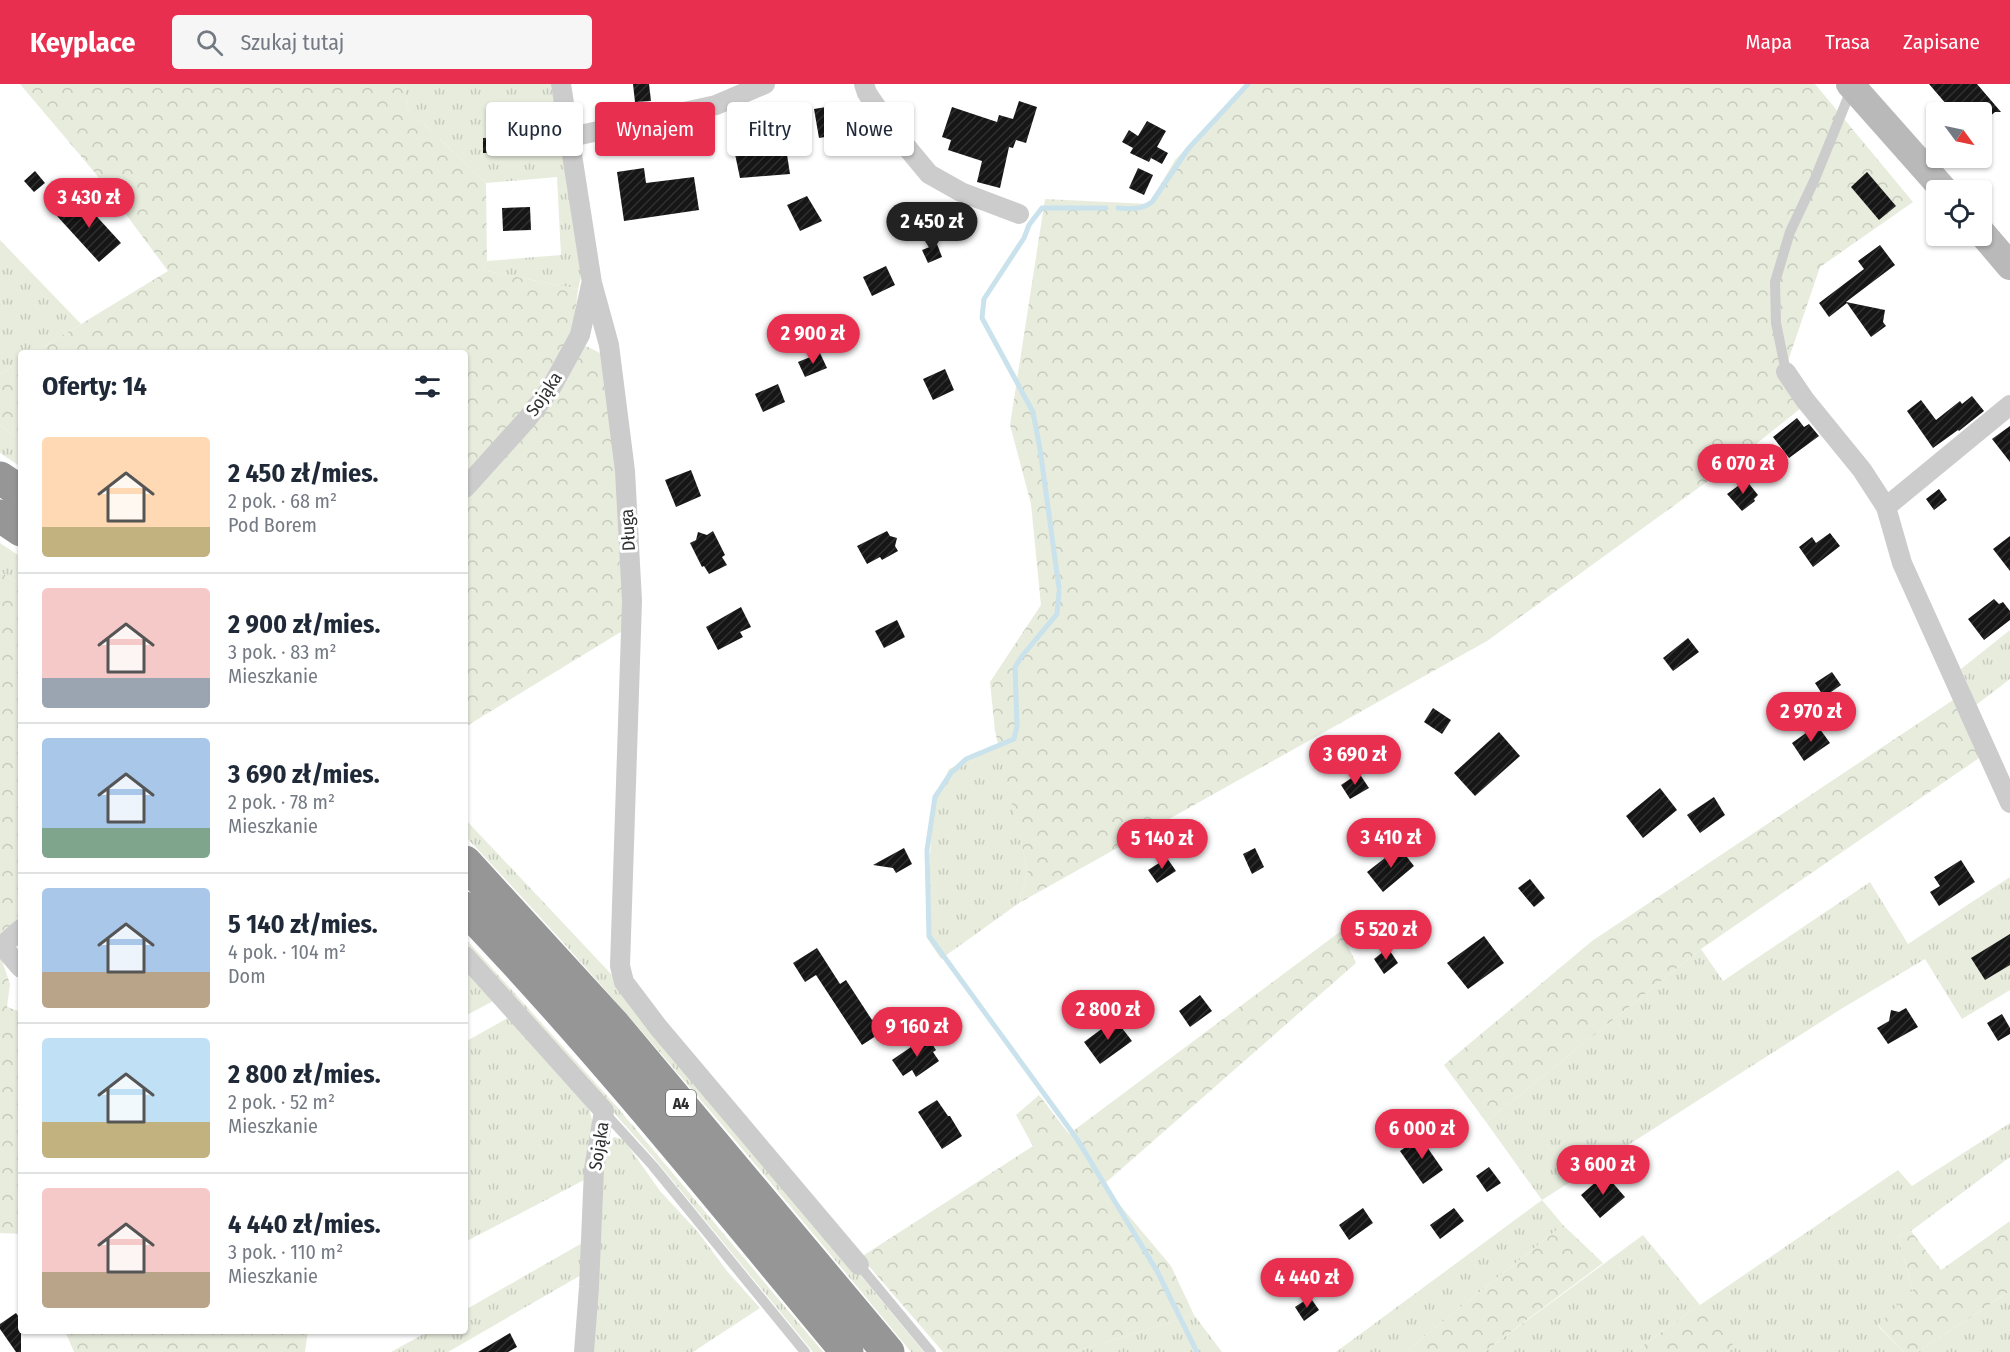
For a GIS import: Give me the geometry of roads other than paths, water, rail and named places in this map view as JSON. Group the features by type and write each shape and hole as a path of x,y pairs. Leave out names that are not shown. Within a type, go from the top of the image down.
{"highway":[{"path":"0,478 18,490"},
{"path":"0,516 18,528"},
{"name":"A4","path":"468,865 615,1026 888,1352"},
{"name":"A4","path":"468,911 613,1073 847,1352"}],"main road":[{"path":"1851,85 1935,180"},
{"path":"1992,245 2010,266"}],"street":[{"name":"Długa","path":"561,84 564,102"},
{"path":"583,134 716,105 765,84"},
{"path":"864,84 867,93 890,127 929,174 961,192 1019,214"},
{"name":"Długa","path":"574,156 592,283 609,345 625,471 632,601 619,951 624,982 658,1027 859,1265"},
{"name":"Sojąka","path":"468,485 528,418 551,388 580,335 592,283"},
{"path":"580,335 609,345"},
{"path":"1786,372 1804,400 1862,470 1886,507 1902,563 2010,803"},
{"path":"1886,507 2010,405"},
{"path":"18,932 2,946 18,965"},
{"name":"Sojąka","path":"468,959 604,1111 594,1169 584,1352"}],"lane":[{"path":"1786,372 1776,322 1775,282 1790,232 1814,181 1851,85"},
{"path":"604,1111 653,1166 805,1352"},
{"path":"859,1265 931,1352"}],"waterway":[{"path":"1118,208 1140,208 1152,202 1188,149 1248,84"},
{"path":"1059,588 1033,412 982,318 984,299 1024,238 1029,225 1042,208 1106,208"},
{"path":"1059,592 1057,614 1015,667 1017,726 1014,739 966,759 951,773 935,797 927,850 929,936 1077,1139 1157,1271 1197,1352"}]}
